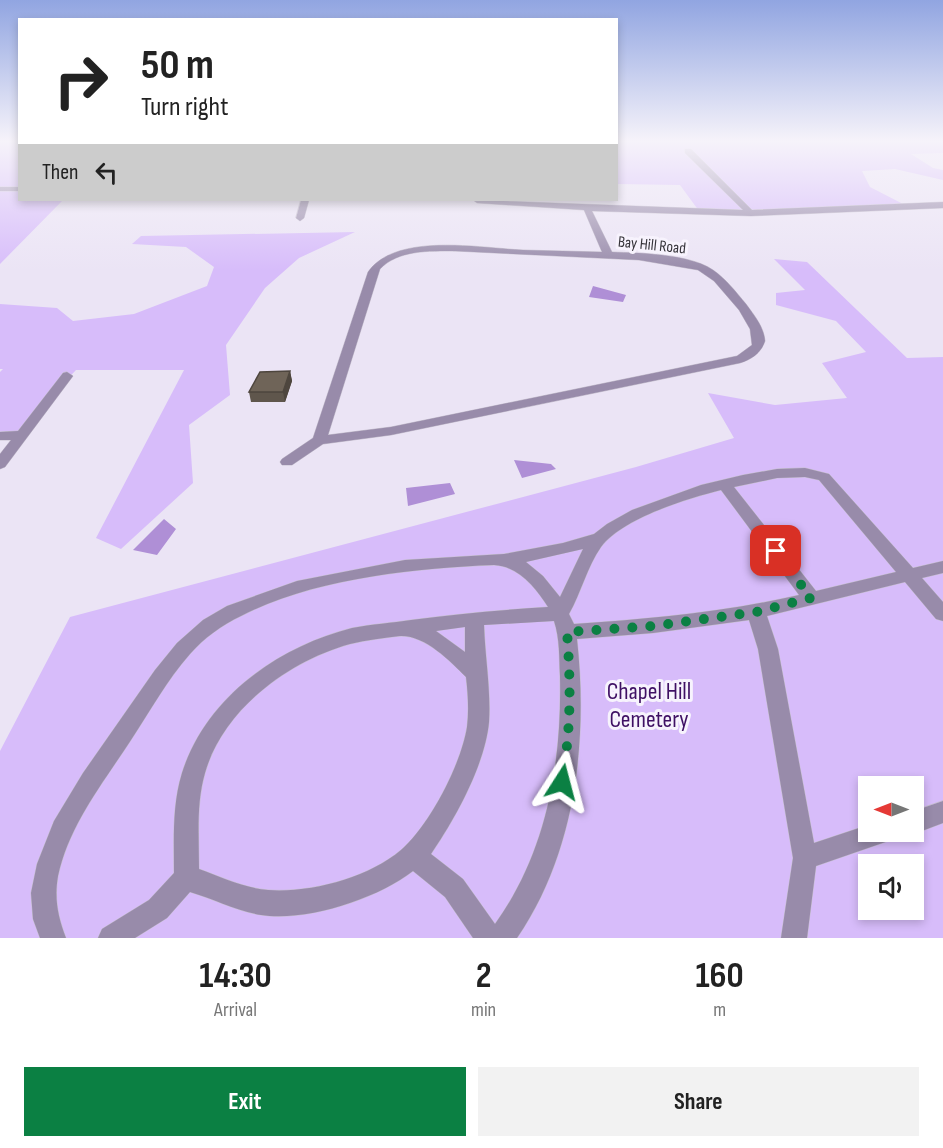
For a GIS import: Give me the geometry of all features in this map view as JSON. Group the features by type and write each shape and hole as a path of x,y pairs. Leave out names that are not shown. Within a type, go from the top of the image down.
{"street":[{"path":"721,184 751,213"},
{"path":"0,189 18,189"},
{"path":"300,218 305,201"},
{"path":"499,201 751,213 943,205"},
{"path":"589,205 609,257"},
{"name":"Bay Hill Road","path":"435,249 665,260 692,265 711,272 725,286 751,321 759,336 758,345 740,359 391,430 319,440 373,272 382,261 408,252 435,249"},
{"path":"0,464 68,376"},
{"path":"0,436 22,435"},
{"path":"287,462 319,440"},
{"path":"53,938 43,919 44,893 49,864 64,830 153,690 196,635 230,612 346,576 441,562 505,560 563,549 598,539 628,519 660,503 784,472 816,472 824,477 943,614"},
{"path":"725,485 811,598"},
{"path":"563,623 598,539"},
{"path":"501,938 517,919 537,881 559,806 570,736 571,682 563,623 552,596 541,583 505,560"},
{"path":"111,938 158,909 186,878 188,803 197,761 215,729 238,701 285,665 325,644 374,632 474,618 653,626 756,612 943,567"},
{"path":"756,612 768,649 805,858 794,938"},
{"path":"186,878 266,903 299,903 367,881 396,868 413,855 427,839 456,785 476,736 480,703 476,673 474,618"},
{"path":"410,628 448,649 476,673"},
{"path":"924,819 943,812"},
{"path":"805,858 858,840"},
{"path":"413,855 454,888 489,938"}],"green space":[{"path":"0,184 18,184 18,201 62,201 0,264"},
{"path":"618,184 868,184 870,187 907,206 764,214 699,211 680,185"},
{"path":"355,232 299,258 265,288 226,345 230,395 189,425 193,483 121,549 96,538 184,370 76,370 17,432 0,433 0,372 3,369 0,369 0,304 57,308 73,321 134,314 207,286 214,267 186,247 132,244 141,236"},
{"name":"Chapel Hill Cemetery","path":"774,259 807,262 907,358 943,357 943,938 0,938 0,751 70,617 636,467 734,438 708,393 775,405 847,398 822,363 866,352 836,321 776,305 776,293 805,290"}],"shaded area":[{"path":"593,286 626,295 623,302 589,297"},
{"path":"514,460 551,464 556,469 522,478"},
{"path":"450,483 455,494 408,506 406,488"},
{"path":"164,519 176,529 157,555 133,550"}],"building":[{"path":"290,371 283,392 249,392 260,372"}],"route":[{"path":"562,782 570,736 571,682 567,632 653,626 756,612 811,598 776,551"}]}
